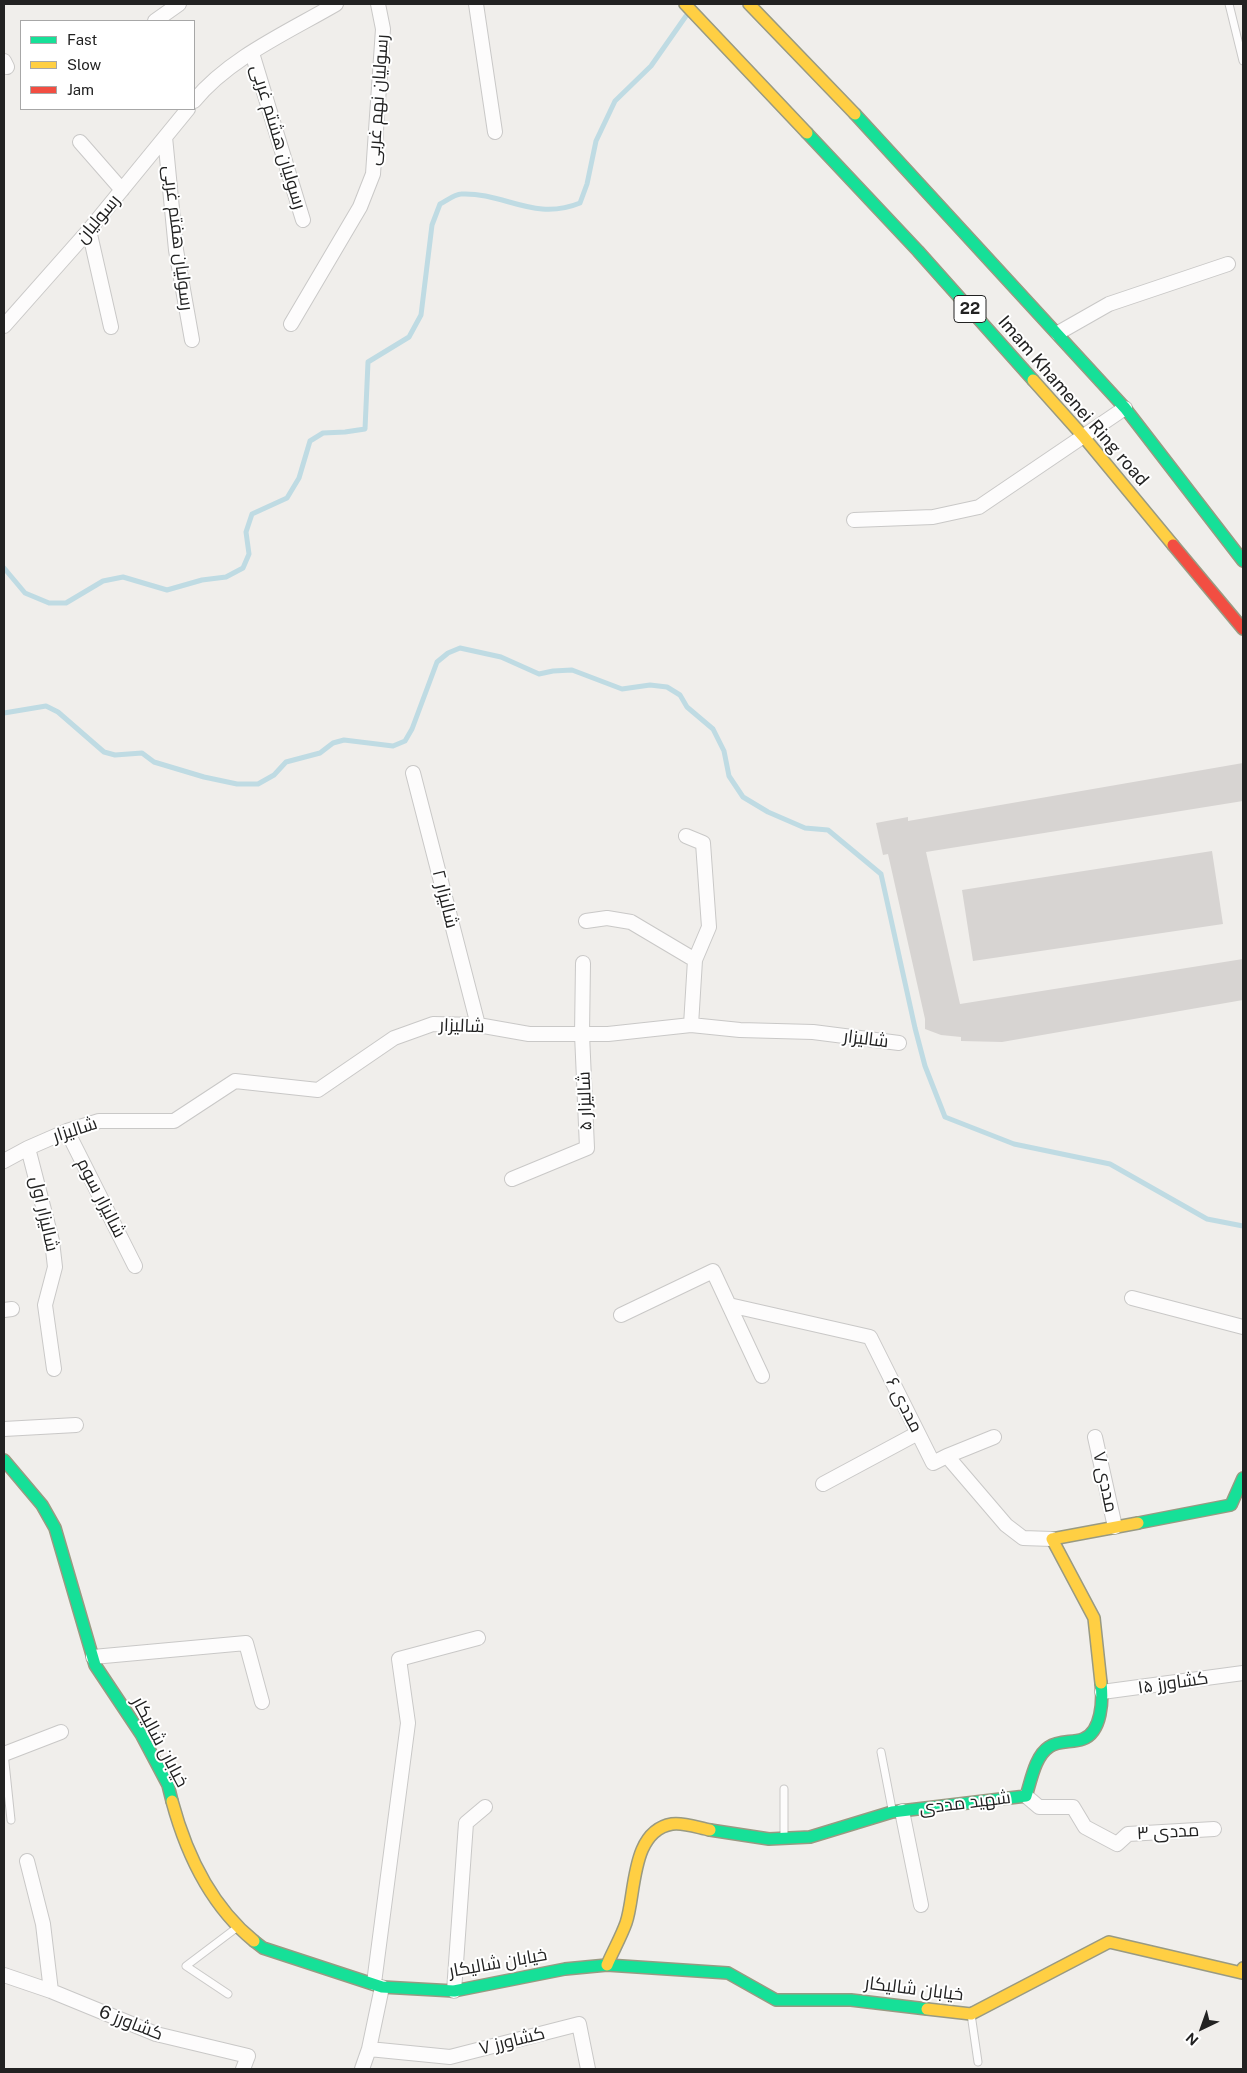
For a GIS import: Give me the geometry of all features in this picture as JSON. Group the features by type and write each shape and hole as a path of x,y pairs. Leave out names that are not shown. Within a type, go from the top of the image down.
{"main road":[{"name":"Imam Khamenei Ring road","path":"685,4 918,251 1083,436 1243,629"},
{"name":"Imam Khamenei Ring road","path":"749,4 817,73 1125,408 1243,561"},
{"name":"خیابان شالیکار","path":"4,1460 42,1504 55,1528 95,1665 141,1734 168,1785 182,1833 212,1895 238,1928 263,1948 378,1985 454,1991 565,1969 607,1965 728,1973 776,2000 851,2000 971,2014 1109,1942 1242,1973 1243,1968"},
{"path":"1052,1539 1231,1505 1243,1478"},
{"name":"شهید مددی","path":"607,1965 627,1922 636,1867 644,1846 657,1831 672,1824 769,1839 810,1837 897,1811 1026,1796 1040,1757 1050,1747 1064,1742 1084,1740 1092,1732 1100,1714 1102,1692 1094,1618 1052,1539"}],"street":[{"path":"156,20 179,4"},
{"name":"رسولیان","path":"195,99 252,53 336,4"},
{"name":"رسولیان نهم غربی","path":"291,324 360,207 373,174 384,29 378,4"},
{"path":"476,4 496,132"},
{"name":"رسولیان هشتم غربی","path":"252,53 303,220"},
{"name":"رسولیان","path":"4,326 89,230 186,110"},
{"name":"رسولیان هفتم غربی","path":"165,137 176,250 192,340"},
{"path":"80,142 122,190"},
{"path":"89,230 111,327"},
{"path":"1058,333 1109,304 1228,264"},
{"path":"854,520 933,517 979,507 1125,408"},
{"name":"شالیزار ۲","path":"413,773 478,1025"},
{"path":"686,836 703,843 709,927 695,960 691,1025"},
{"path":"586,921 607,918 631,922 695,960"},
{"path":"582,1034 583,963"},
{"name":"شالیزار","path":"4,1161 67,1131 99,1121 174,1121 235,1080 318,1090 394,1038 433,1024 478,1025 529,1034 608,1034 691,1025 740,1030 813,1032 899,1043"},
{"name":"شالیزار ۵","path":"512,1179 587,1148 582,1034"},
{"name":"شالیزار سوم","path":"67,1131 135,1266"},
{"name":"شالیزار اول","path":"28,1148 52,1241 54,1267 45,1304 54,1369"},
{"path":"621,1315 713,1271 762,1376"},
{"path":"1132,1298 1243,1327"},
{"name":"مددی ۶","path":"729,1305 870,1337 933,1463 947,1456"},
{"path":"4,1429 76,1425"},
{"path":"823,1484 918,1433"},
{"name":"مددی ۷","path":"1095,1437 1115,1527"},
{"path":"994,1438 947,1456 1006,1526 1023,1538 1052,1539"},
{"path":"362,2069 369,2049 378,1985 408,1723 399,1660 478,1638"},
{"path":"93,1657 246,1643 262,1702"},
{"name":"کشاورز ۱۵","path":"1102,1692 1243,1674"},
{"path":"4,1754 61,1732"},
{"name":"مددی ۳","path":"1026,1796 1039,1807 1073,1807 1085,1826 1117,1844 1128,1834 1214,1829"},
{"path":"454,1991 466,1823 484,1807"},
{"path":"897,1811 921,1905"},
{"path":"27,1861 43,1924 52,1991"},
{"name":"کشاورز 6","path":"4,1974 52,1991 156,2034 248,2056 243,2069"},
{"name":"کشاورز ۷","path":"369,2049 450,2057 579,2024 588,2069"}],"lane":[{"path":"1229,4 1243,61"},
{"path":"881,1752 897,1811"},
{"path":"4,1754 10,1820"},
{"path":"784,1789 784,1838"},
{"path":"228,1994 186,1966 238,1928"},
{"path":"971,2014 978,2062"}],"building":[{"path":"1243,763 1243,801 926,852 960,1004 1243,959 1243,1000 1002,1042 961,1041 961,1037 941,1035 925,1029 925,1019 888,854 883,855 876,823 908,817 908,821"},
{"path":"1212,851 1223,924 973,961 962,890"}],"waterway":[{"path":"4,568 25,593 49,603 66,603 103,581 123,577 167,590 202,580 226,577 243,568 249,554 246,532 252,514 287,498 299,478 310,441 323,433 365,429 368,362 409,337 421,315 432,225 440,204 459,194 491,197 533,208 563,208 580,203 587,184 596,141 615,101 651,66 686,16"},
{"path":"4,713 46,706 58,712 104,752 115,755 142,753 154,762 204,777 237,784 258,784 274,775 286,762 320,753 333,743 344,740 393,746 405,741 412,729 437,662 448,653 460,648 501,657 539,674 572,670 622,689 650,685 667,687 680,695 687,707 713,729 724,751 729,776 743,797 768,812 805,828 828,830 881,874 925,1066 945,1117 1014,1144 1110,1164 1207,1219 1243,1226"}],"traffic: fast":[{"path":"855,114 1125,408 1243,561"},
{"path":"807,133 918,251 1033,380"},
{"path":"4,1460 42,1505 55,1528 95,1665 141,1734 168,1785 172,1801"},
{"path":"1138,1523 1231,1505 1243,1478"},
{"path":"710,1830 769,1839 810,1837 892,1812 1026,1796 1034,1769 1044,1751 1057,1743 1083,1739 1094,1730 1100,1715 1101,1683"},
{"path":"254,1941 263,1948 382,1987 454,1991 565,1969 607,1965 728,1973 776,2000 851,2000 927,2009"}],"traffic: slow":[{"path":"685,4 807,133"},
{"path":"749,4 855,114"},
{"path":"1033,380 1083,436 1173,545"},
{"path":"1101,1683 1094,1618 1052,1539 1138,1523"},
{"path":"172,1801 185,1840 202,1877 225,1912 254,1941"},
{"path":"607,1965 626,1923 637,1866 648,1838 658,1829 672,1824 686,1824 710,1830"},
{"path":"927,2009 971,2014 1109,1942 1242,1973 1243,1968"}],"traffic: jam":[{"path":"1173,545 1243,629"}]}
